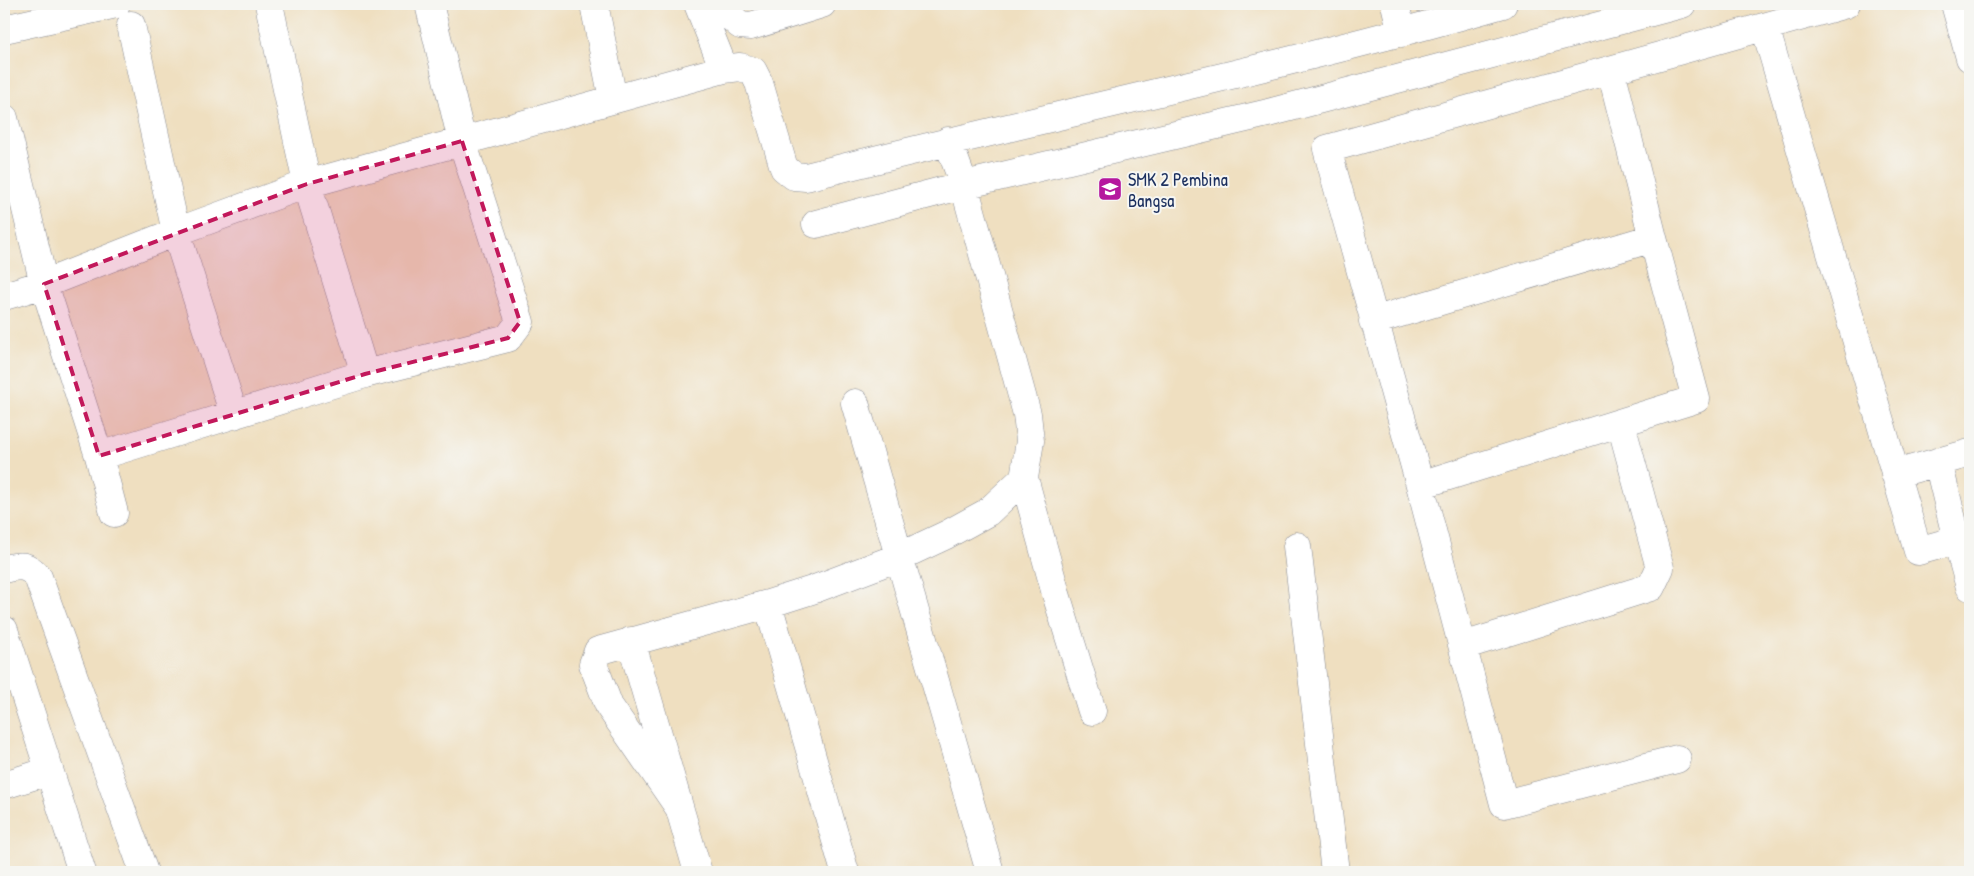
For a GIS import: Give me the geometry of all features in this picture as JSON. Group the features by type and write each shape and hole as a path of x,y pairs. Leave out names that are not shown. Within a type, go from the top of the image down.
{"street":[{"path":"269,4 307,184 365,374"},
{"path":"99,456 365,374 508,338 520,322 462,141 428,4"},
{"path":"594,4 613,99"},
{"path":"698,4 724,68"},
{"path":"728,4 731,17 740,26 751,26 822,4"},
{"path":"1395,4 1402,33"},
{"path":"4,296 44,284 176,232 307,184 724,68 740,67 753,71 759,83 784,168 794,176 806,177 948,141 1255,70 1402,33 1503,4"},
{"path":"816,224 964,185 1268,113 1682,4"},
{"path":"1677,759 1504,804 1420,485 1373,321 1327,149 1846,4"},
{"path":"1955,4 1970,58"},
{"path":"4,29 124,15 176,232 234,415"},
{"path":"1765,28 1918,551 1957,540"},
{"path":"1255,70 1268,113"},
{"path":"1420,485 1621,424 1696,399 1611,70"},
{"path":"4,118 44,284 99,456 114,513"},
{"path":"948,141 964,185 1027,414 1030,441 1024,478 1056,594 1092,711"},
{"path":"1373,321 1653,238"},
{"path":"855,403 990,872"},
{"path":"1463,646 1651,587 1660,568 1621,424"},
{"path":"1895,474 1970,453"},
{"path":"1938,462 1970,587"},
{"path":"678,806 609,706 593,664 598,651 768,604 899,557 946,535 988,512 1024,478"},
{"path":"1297,546 1335,872"},
{"path":"4,569 23,566 30,568 38,577 144,872"},
{"path":"768,604 845,872"},
{"path":"4,630 82,872"},
{"path":"631,641 698,872"},
{"path":"4,785 49,771"}],"highlighted area":[{"path":"462,141 520,322 508,338 365,374 99,456 44,284 307,184"}],"place":[{"name":"SMK 2 Pembina Bangsa","path":"1110,189"}]}
